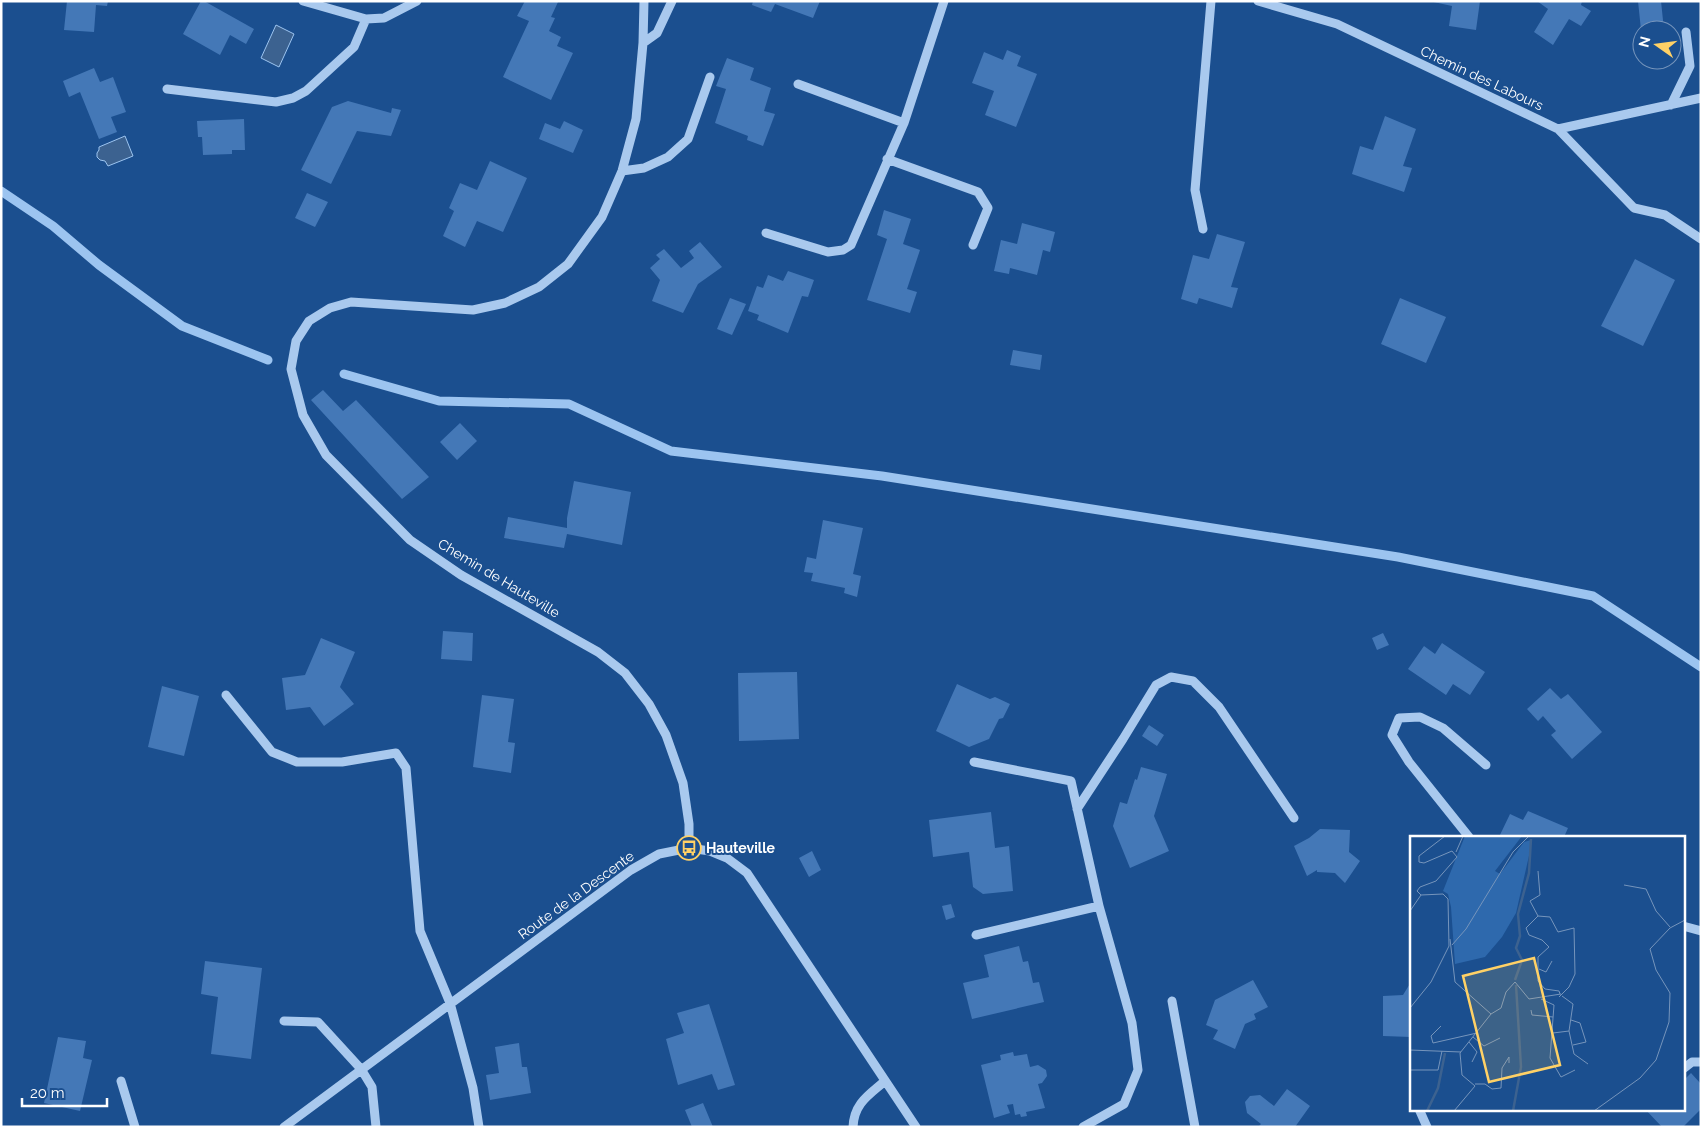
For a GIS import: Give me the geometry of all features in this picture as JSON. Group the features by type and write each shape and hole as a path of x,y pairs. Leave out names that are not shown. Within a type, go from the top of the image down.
{"street":[{"path":"303,1 366,19 384,18 417,1"},
{"name":"Chemin de Hauteville","path":"644,1 643,43 636,119 622,171 602,217 568,264 539,287 506,302 473,310 351,302 330,308 309,321 296,341 291,368 303,415 326,455 410,540 461,575 598,652 624,673 649,704 666,735 683,783 689,824 689,848"},
{"path":"643,43 657,33 672,1"},
{"path":"766,233 828,252 843,250 851,245 904,123 944,1"},
{"path":"1203,229 1195,190 1211,1"},
{"name":"Chemin des Labours","path":"1258,1 1337,24 1558,130"},
{"path":"167,89 276,102 293,98 306,91 354,47 366,19"},
{"path":"1671,105 1690,66 1686,32"},
{"path":"622,171 644,168 668,158 688,139 710,77"},
{"path":"798,84 904,123"},
{"path":"1558,130 1701,98"},
{"path":"1558,130 1634,208 1665,215 1701,239"},
{"path":"887,159 978,192 988,208 973,245"},
{"path":"1078,809 1156,685 1171,677 1192,681 1219,707 1294,818"},
{"path":"226,695 272,752 297,762 342,762 396,753 406,768 420,931 450,1003 473,1088 479,1127"},
{"path":"1468,836 1408,762 1392,735 1399,718 1420,717 1443,728 1486,765"},
{"path":"974,762 1071,780 1100,906 1132,1023 1138,1070 1124,1104 1083,1127"},
{"name":"Route de la Descente","path":"284,1127 631,870 658,854 689,848 710,850 727,858 746,872 915,1126"},
{"path":"976,935 1100,906"},
{"path":"1684,926 1701,931"},
{"path":"1172,1002 1195,1127"},
{"path":"284,1020 318,1022 361,1069 372,1086 376,1127"},
{"path":"1684,1068 1692,1062 1701,1062"},
{"path":"122,1081 135,1127"},
{"path":"853,1127 858,1106 885,1081"},
{"path":"1419,1110 1427,1127"}],"water":[{"path":"276,25 294,34 279,67 261,58"},
{"path":"125,136 133,156 108,166 105,161 97,157 99,147"}],"building":[{"path":"67,1 108,1 107,6 96,5 94,32 64,30"},
{"path":"201,1 254,29 246,44 230,35 220,55 183,34"},
{"path":"525,1 558,2 551,17 555,18 549,31 561,37 557,46 573,53 551,100 503,77 529,21 517,16"},
{"path":"753,1 820,1 813,18 775,4 771,12 752,5"},
{"path":"1429,1 1480,1 1476,30 1449,26 1452,6"},
{"path":"1537,1 1582,1 1581,5 1591,11 1581,26 1569,19 1553,45 1534,32 1548,9"},
{"path":"1638,1 1661,1 1663,20 1640,20"},
{"path":"1007,50 1021,56 1017,66 1037,74 1016,127 985,115 994,91 972,83 984,52 1003,60"},
{"path":"727,58 754,68 750,80 771,88 764,111 775,114 763,146 747,140 748,136 715,123 726,89 716,86"},
{"path":"94,68 100,82 113,77 126,112 111,117 117,132 99,139 80,92 69,97 63,81"},
{"path":"348,101 391,113 392,108 401,110 391,136 357,131 331,184 301,170 332,107"},
{"path":"1385,116 1416,129 1403,166 1412,168 1404,192 1352,174 1360,146 1373,150"},
{"path":"244,119 245,150 232,150 232,154 203,155 202,137 198,137 197,121"},
{"path":"564,121 583,130 573,153 539,139 545,123 560,129"},
{"path":"490,161 527,178 503,232 477,221 465,247 443,236 454,211 449,208 460,183 477,190"},
{"path":"307,193 328,202 315,227 295,218"},
{"path":"884,210 911,219 903,244 920,250 907,289 917,292 910,313 867,300 887,239 877,235"},
{"path":"1022,223 1055,232 1050,252 1043,250 1037,275 1010,268 1009,274 994,271 1001,240 1017,244"},
{"path":"1217,234 1245,242 1231,287 1238,288 1232,308 1199,298 1197,304 1181,299 1193,255 1209,259"},
{"path":"700,242 722,267 698,284 683,313 652,301 660,280 650,268 660,259 656,255 664,249 681,268 694,258 689,251"},
{"path":"1635,259 1675,280 1643,346 1601,326"},
{"path":"788,271 814,280 808,297 802,296 788,333 757,320 759,315 748,311 757,286 763,288 768,275 783,281"},
{"path":"730,298 746,304 732,335 717,329"},
{"path":"1400,298 1446,317 1426,363 1381,344"},
{"path":"1013,350 1042,355 1040,370 1010,365"},
{"path":"323,390 343,411 356,400 429,477 402,499 311,400"},
{"path":"460,423 477,441 457,460 440,442"},
{"path":"574,481 631,492 622,545 567,534 564,548 504,538 508,517 567,528"},
{"path":"823,520 863,528 853,574 861,576 857,597 844,593 845,588 811,581 813,573 804,572 807,557 816,559"},
{"path":"443,631 473,633 472,661 441,659"},
{"path":"1383,633 1389,645 1377,650 1372,638"},
{"path":"321,638 355,652 340,687 354,704 324,726 310,707 286,710 282,678 305,675"},
{"path":"1442,643 1485,672 1470,695 1453,684 1446,695 1408,669 1424,646 1435,654"},
{"path":"797,672 799,739 739,741 738,673"},
{"path":"957,684 990,699 995,697 1010,704 1003,718 999,719 989,739 969,747 936,731"},
{"path":"162,686 199,696 184,756 148,747"},
{"path":"1550,688 1561,699 1568,694 1602,732 1572,759 1551,735 1556,731 1543,716 1538,721 1527,709"},
{"path":"482,695 514,699 508,742 515,743 511,773 473,767"},
{"path":"1149,725 1164,735 1157,746 1142,736"},
{"path":"1141,767 1167,774 1154,816 1169,851 1130,868 1113,826 1120,802 1127,804"},
{"path":"1528,811 1568,828 1564,836 1499,836 1510,814 1523,820"},
{"path":"991,812 995,848 1009,846 1013,891 983,894 973,887 969,852 933,857 929,820"},
{"path":"1320,829 1350,830 1349,852 1360,861 1345,883 1335,873 1317,872 1317,870 1307,876 1294,846 1309,838"},
{"path":"812,851 821,870 809,877 799,858"},
{"path":"951,904 955,917 946,920 942,906"},
{"path":"1019,946 1023,962 1028,961 1033,983 1039,982 1044,1002 972,1019 963,983 989,977 984,955"},
{"path":"205,961 262,968 251,1059 211,1054 218,997 201,994"},
{"path":"1253,980 1268,1007 1254,1014 1256,1019 1245,1024 1235,1049 1213,1039 1218,1030 1206,1025 1215,1000"},
{"path":"1410,984 1410,1037 1383,1036 1383,996 1403,995"},
{"path":"709,1004 735,1085 718,1090 712,1074 678,1085 666,1039 684,1033 677,1013"},
{"path":"58,1037 86,1041 83,1058 92,1060 80,1111 44,1103"},
{"path":"519,1043 522,1067 527,1067 531,1093 490,1100 486,1075 499,1073 495,1047"},
{"path":"1013,1052 1014,1056 1027,1054 1030,1067 1038,1065 1046,1070 1047,1076 1042,1083 1038,1084 1045,1108 1026,1112 1027,1116 1021,1117 1020,1114 1015,1115 1013,1104 1007,1105 1010,1113 994,1118 981,1065 1001,1060 1000,1055"},
{"path":"1691,1073 1701,1084 1701,1109 1683,1127 1662,1127 1646,1110 1684,1110 1684,1080"},
{"path":"1287,1089 1310,1106 1295,1127 1258,1127 1261,1124 1247,1113 1245,1102 1250,1096 1260,1095 1274,1106"},
{"path":"703,1103 713,1127 692,1127 685,1110"}],"waterway":[{"path":"1,191 53,226 99,265 182,326 268,360"},
{"path":"344,374 439,401 569,404 671,451 882,476 1398,557 1593,596 1701,667"}],"place":[{"name":"Hauteville","path":"689,848"}]}
